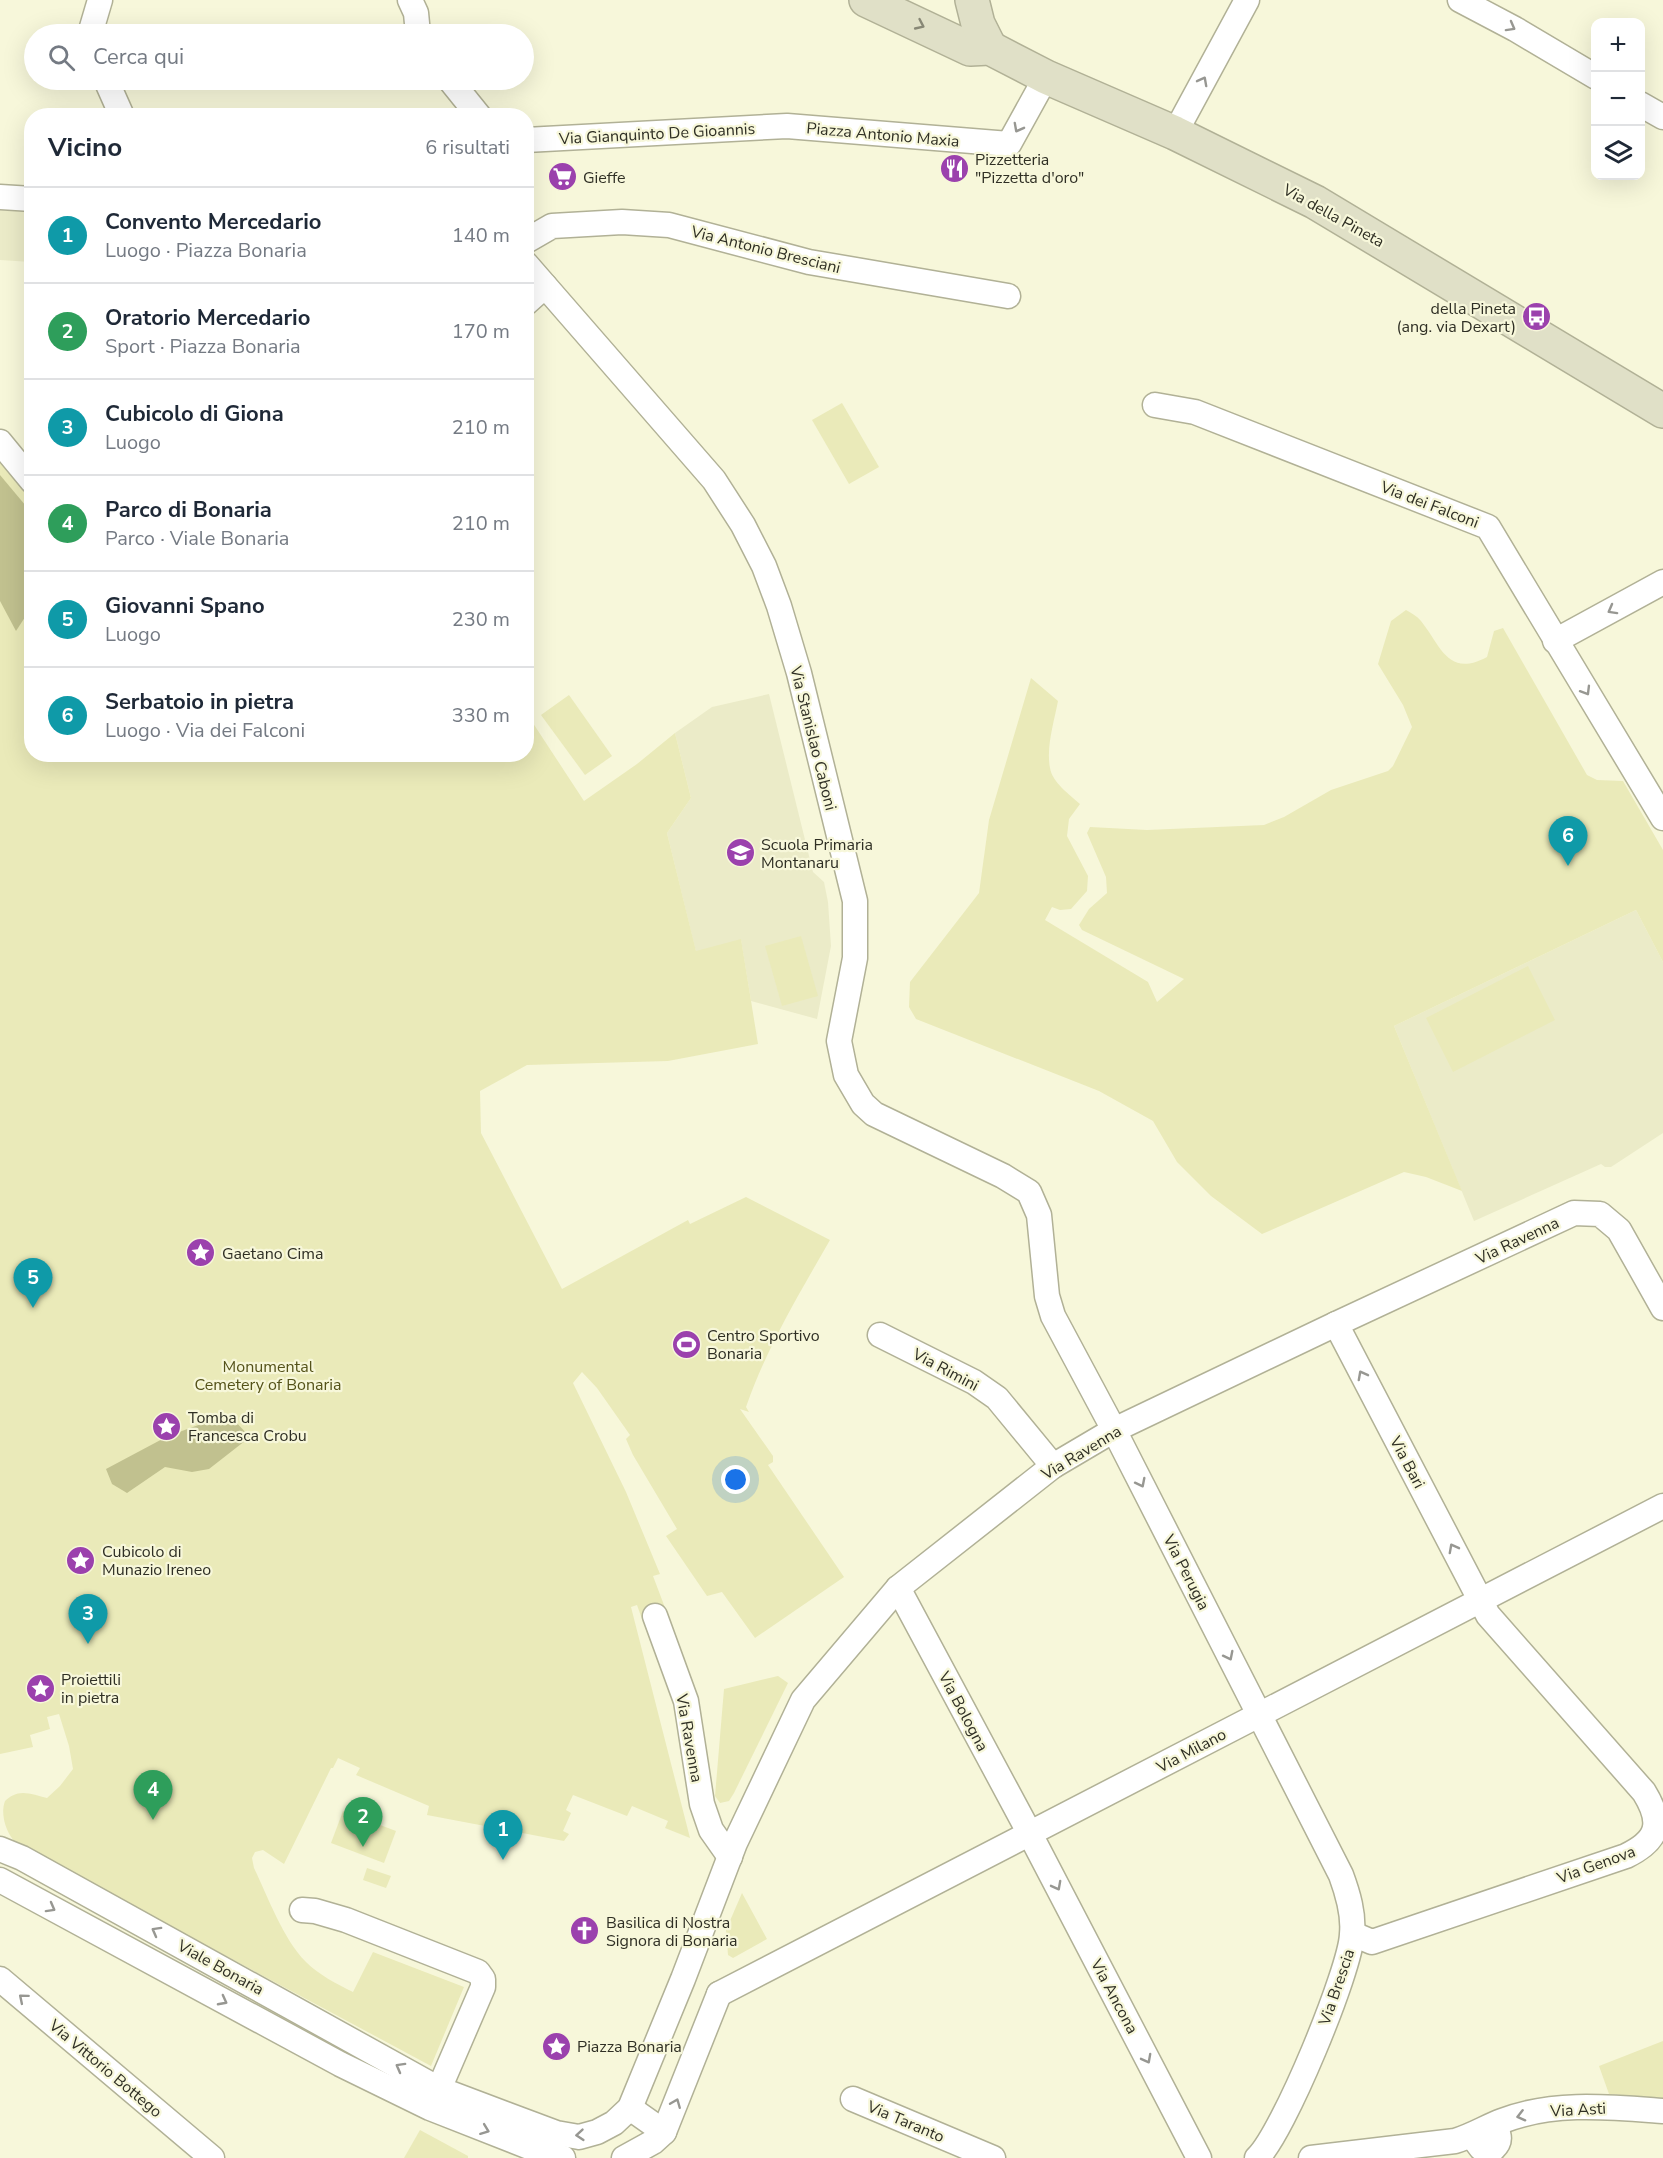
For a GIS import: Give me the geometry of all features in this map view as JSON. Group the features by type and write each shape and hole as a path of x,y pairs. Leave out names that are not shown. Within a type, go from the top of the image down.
{"street":[{"path":"93,24 100,0"},
{"path":"410,0 416,13 417,24"},
{"path":"866,0 970,49 990,48 978,24 972,0"},
{"path":"1175,133 1247,0"},
{"path":"1460,0 1515,29 1591,74"},
{"name":"Via della Pineta","path":"990,48 1046,77 1175,133 1315,202 1663,411"},
{"name":"Piazza Antonio Maxia","path":"787,126 1009,144 1046,77"},
{"path":"110,90 118,108"},
{"path":"458,90 473,108"},
{"path":"1645,106 1663,117"},
{"name":"Via Gianquinto De Gioannis","path":"534,141 787,126"},
{"path":"0,197 24,198"},
{"name":"Via Antonio Bresciani","path":"534,236 552,226 622,222 669,225 809,262 1008,296"},
{"name":"Via Stanislao Caboni","path":"534,273 714,480 743,525 764,566 779,606 799,673 855,901 855,958 839,1041 846,1075 863,1104 874,1114 1003,1176 1029,1192 1038,1215 1047,1296 1053,1316 1114,1430"},
{"path":"534,296 545,286"},
{"name":"Via dei Falconi","path":"1155,405 1195,412 1488,527 1663,818"},
{"path":"0,442 24,471"},
{"path":"1556,641 1663,582"},
{"name":"Via Ravenna","path":"683,1979 730,1857 803,1700 898,1588 1053,1466 1114,1430 1574,1214 1600,1214 1619,1230 1663,1308"},
{"name":"Via Bari","path":"1336,1324 1480,1600"},
{"name":"Via Rimini","path":"880,1335 974,1382 997,1398 1053,1466"},
{"name":"Via Perugia","path":"1114,1430 1259,1714"},
{"name":"Via Milano","path":"718,1994 1663,1506"},
{"name":"Via Bologna","path":"898,1588 1030,1834"},
{"name":"Via Genova","path":"1353,1934 1372,1942 1626,1856 1641,1849 1654,1837 1657,1824 1655,1813 1644,1792 1488,1615 1480,1600"},
{"name":"Via Ravenna","path":"655,1616 686,1701 702,1804 711,1830 730,1857"},
{"name":"Via Brescia","path":"1259,1714 1341,1875 1348,1894 1353,1934 1325,2021 1277,2131 1261,2157"},
{"name":"Via Ancona","path":"1030,1834 1199,2158"},
{"name":"Viale Bonaria","path":"0,1849 209,1960 435,2099 547,2154 563,2158"},
{"name":"Viale Bonaria","path":"0,1880 340,2064 435,2099 556,2133 579,2137 597,2132 614,2123 630,2108 683,1979"},
{"path":"302,1910 315,1911 346,1920 478,1972 483,1979 483,1987 435,2099"},
{"name":"Via Vittorio Bottego","path":"0,1979 212,2158"},
{"path":"624,2158 653,2142 664,2132 718,1994 683,1979"},
{"name":"Via Taranto","path":"853,2099 993,2158"},
{"name":"Via Asti","path":"1311,2158 1455,2141 1472,2136 1495,2124 1544,2111 1584,2107 1663,2111"},
{"path":"630,2108 664,2132"}],"shaded area":[{"path":"0,210 24,212 24,262 0,260"},
{"path":"0,475 24,504 24,619 16,631 0,601"},
{"name":"Scuola Primaria Montanaru","path":"769,694 813,872 824,882 828,902 831,946 817,1019 751,1001 741,940 696,952 667,833 691,798 675,733 712,707"},
{"path":"1636,910 1663,962 1663,1133 1611,1167 1601,1164 1474,1221 1394,1026"},
{"path":"232,1418 250,1437 209,1469 192,1472 165,1467 127,1493 112,1484 106,1469 168,1436 204,1423"}],"green space":[{"path":"842,403 879,467 849,484 812,420"},
{"name":"Monumental Cemetery of Bonaria","path":"0,461 24,490 24,762 534,762 534,725 584,801 637,764 675,733 691,798 667,833 696,951 741,939 758,1044 668,1061 527,1065 480,1091 481,1133 562,1289 688,1220 690,1224 746,1197 830,1240 763,1364 746,1407 749,1412 740,1409 773,1456 773,1462 768,1465 844,1577 755,1638 722,1592 707,1596 666,1536 677,1529 633,1455 626,1439 630,1435 597,1388 582,1372 573,1383 626,1492 660,1574 653,1576 667,1613 642,1619 637,1605 631,1607 690,1838 665,1828 668,1821 632,1806 627,1816 573,1795 566,1810 571,1813 563,1831 569,1834 564,1841 427,1815 429,1806 356,1775 360,1768 338,1758 284,1864 263,1850 255,1852 252,1858 254,1868 290,1942 306,1962 328,1979 353,1992 373,1952 464,1987 431,2066 16,1843 5,1823 3,1812 5,1801 11,1796 23,1793 47,1798 73,1769 59,1714 47,1717 50,1729 30,1735 33,1747 0,1754"},
{"path":"1406,610 1421,621 1447,656 1463,664 1474,663 1487,657 1494,631 1503,628 1587,775 1597,780 1623,781 1663,850 1663,962 1636,910 1394,1026 1462,1191 1426,1177 1404,1172 1262,1234 1211,1196 1177,1162 1153,1121 1099,1091 916,1019 909,1007 910,982 979,893 989,820 1031,678 1058,701 1050,743 1050,768 1058,783 1080,804 1069,819 1067,836 1088,876 1087,891 1071,909 1060,910 1052,907 1045,920 1148,982 1157,1002 1184,979 1082,930 1079,925 1089,909 1107,893 1106,877 1087,833 1090,827 1147,830 1264,825 1284,817 1331,790 1388,771 1393,766 1412,727 1403,705 1378,664 1391,621"},
{"path":"569,695 612,756 585,775 541,715"},
{"path":"801,936 818,996 782,1006 765,946"},
{"path":"1528,966 1555,1020 1453,1072 1426,1018"},
{"path":"778,1676 788,1683 734,1793 729,1801 720,1803 715,1796 724,1689"},
{"path":"343,1811 396,1831 384,1863 331,1843"},
{"path":"367,1868 391,1876 386,1888 363,1880"},
{"path":"742,1893 767,1939 733,1958 728,1955 726,1930"},
{"path":"1663,2041 1663,2098 1609,2094 1599,2066"},
{"path":"420,2130 468,2156 468,2158 404,2158"}],"place":[{"name":"Pizzetteria \"Pizzetta d'oro\"","path":"954,168"},
{"name":"Gieffe","path":"562,177"},
{"name":"della Pineta (ang. via Dexart)","path":"1537,317"},
{"name":"Scuola Primaria Montanaru","path":"740,853"},
{"name":"Serbatoio in pietra","path":"1568,866"},
{"name":"Gaetano Cima","path":"201,1253"},
{"name":"Giovanni Spano","path":"33,1308"},
{"name":"Centro Sportivo Bonaria","path":"686,1344"},
{"name":"Tomba di Francesca Crobu","path":"167,1426"},
{"name":"Cubicolo di Munazio Ireneo","path":"81,1560"},
{"name":"Cubicolo di Giona","path":"88,1644"},
{"name":"Proiettili in pietra","path":"40,1688"},
{"name":"Parco di Bonaria","path":"153,1820"},
{"name":"Oratorio Mercedario","path":"363,1847"},
{"name":"Convento Mercedario","path":"503,1860"},
{"name":"Basilica di Nostra Signora di Bonaria","path":"585,1931"},
{"name":"Piazza Bonaria","path":"556,2046"}]}
